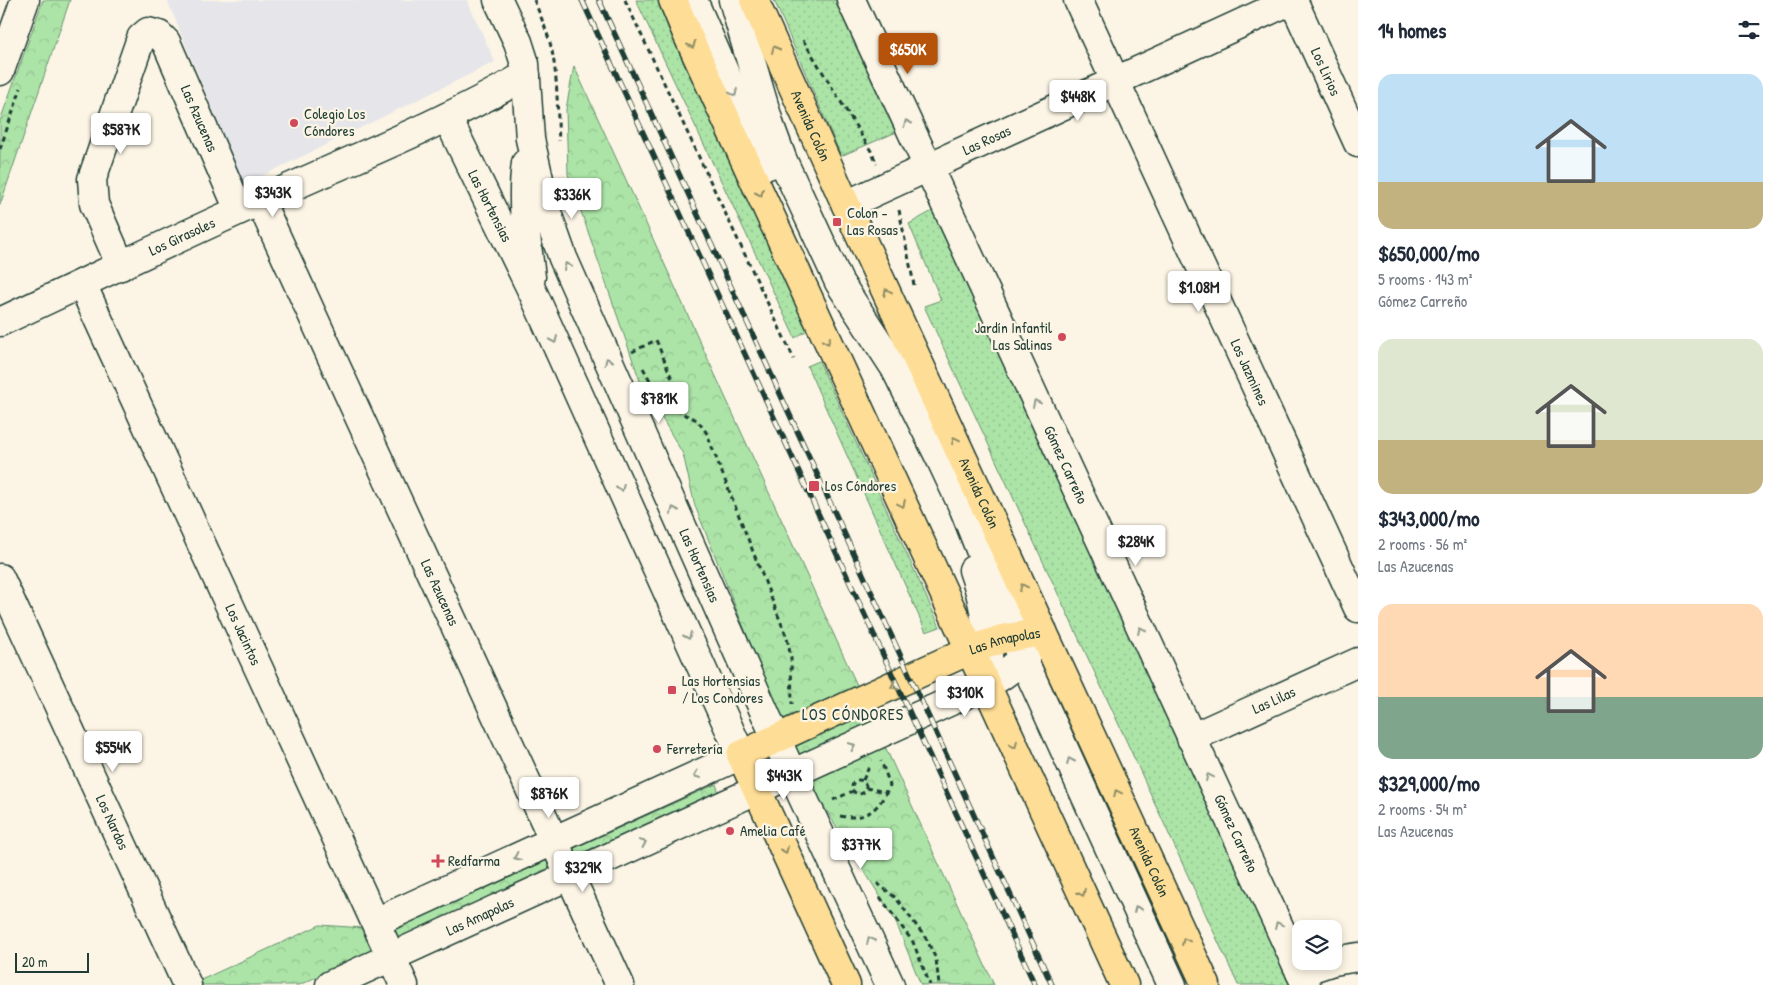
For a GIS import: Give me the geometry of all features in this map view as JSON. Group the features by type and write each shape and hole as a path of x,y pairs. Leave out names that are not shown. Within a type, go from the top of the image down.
{"main road":[{"path":"673,0 833,354 979,647 986,685 1124,985"},
{"name":"Avenida Colón","path":"754,0 846,205 1206,985"},
{"name":"Las Amapolas","path":"742,755 979,647 1019,648 1043,632"},
{"name":"Las Hortensias","path":"742,755 846,985"}],"street":[{"path":"0,71 25,0"},
{"name":"Las Hortensias","path":"498,0 522,52 526,75 530,139 546,210 563,258 786,735 792,774 890,985"},
{"path":"693,0 734,94 825,286 893,391 951,510 976,577 979,647"},
{"path":"733,0 770,126 784,161 839,282 895,368 964,509 1019,648 1172,985"},
{"name":"Gómez Carreño","path":"851,0 1303,978"},
{"name":"Los Jazmines","path":"1078,0 1358,608"},
{"name":"Las Rosas","path":"846,205 1292,0"},
{"name":"Los Lirios","path":"1292,0 1358,143"},
{"name":"Las Azucenas","path":"121,266 94,204 92,179 141,38 148,32 153,32 166,42 250,206 555,840 620,985"},
{"name":"Los Girasoles","path":"0,322 447,117 494,94 526,75"},
{"name":"Las Hortensias","path":"447,117 534,295 742,755"},
{"name":"Las Hortensias","path":"530,139 524,176 524,193 534,295"},
{"name":"Los Jacintos","path":"82,284 404,985"},
{"name":"Los Nardos","path":"0,578 187,985"},
{"name":"Las Amapolas","path":"330,985 986,685 1002,677 1019,648"},
{"name":"Las Lilas","path":"1191,738 1358,662"},
{"name":"Las Amapolas","path":"376,922 742,755"},
{"path":"1342,960 1358,957"},
{"path":"1303,978 1317,970"}],"path":[{"path":"534,0 546,28 552,52 559,143"},
{"path":"625,0 794,359"},
{"path":"634,351 638,359"},
{"path":"643,368 660,398 683,414 696,420 706,432 787,638 791,658 792,715 786,735"},
{"path":"838,815 859,818 874,809 890,785 887,774 870,738"},
{"path":"858,779 866,783 866,788 864,792 856,794 851,786 858,779"},
{"path":"866,788 886,792"},
{"path":"877,883 896,898 927,940 936,960 939,985"},
{"path":"875,890 913,942 930,985"}],"shaded area":[{"name":"Colegio Los Cóndores","path":"167,0 467,0 495,62 244,185"}],"green space":[{"path":"43,0 70,0 0,205 0,121"},
{"path":"636,0 662,0 809,329 795,338"},
{"path":"774,0 836,0 899,131 841,156"},
{"path":"574,66 994,985 921,985 895,920 801,770 695,506 683,454 640,381 568,174 566,109"},
{"path":"934,210 1291,985 1238,985 924,306 941,300 909,224"},
{"path":"819,361 940,627 926,632 807,366"},
{"path":"716,784 719,793 299,985 190,985 320,925 393,930"}],"railway":[{"path":"582,0 1035,985"},
{"path":"599,0 1052,985"}],"place":[{"name":"Colegio Los Cóndores","path":"294,123"},
{"name":"Colon - Las Rosas","path":"837,222"},
{"name":"Jardín Infantil Las Salinas","path":"1062,337"},
{"name":"Los Cóndores","path":"814,486"},
{"name":"Las Hortensias / Los Condores","path":"672,690"},
{"name":"Ferretería","path":"657,749"},
{"name":"Amelia Café","path":"730,831"},
{"name":"Redfarma","path":"438,861"}],"district":[{"name":"LOS CÓNDORES","path":"853,714"}]}
